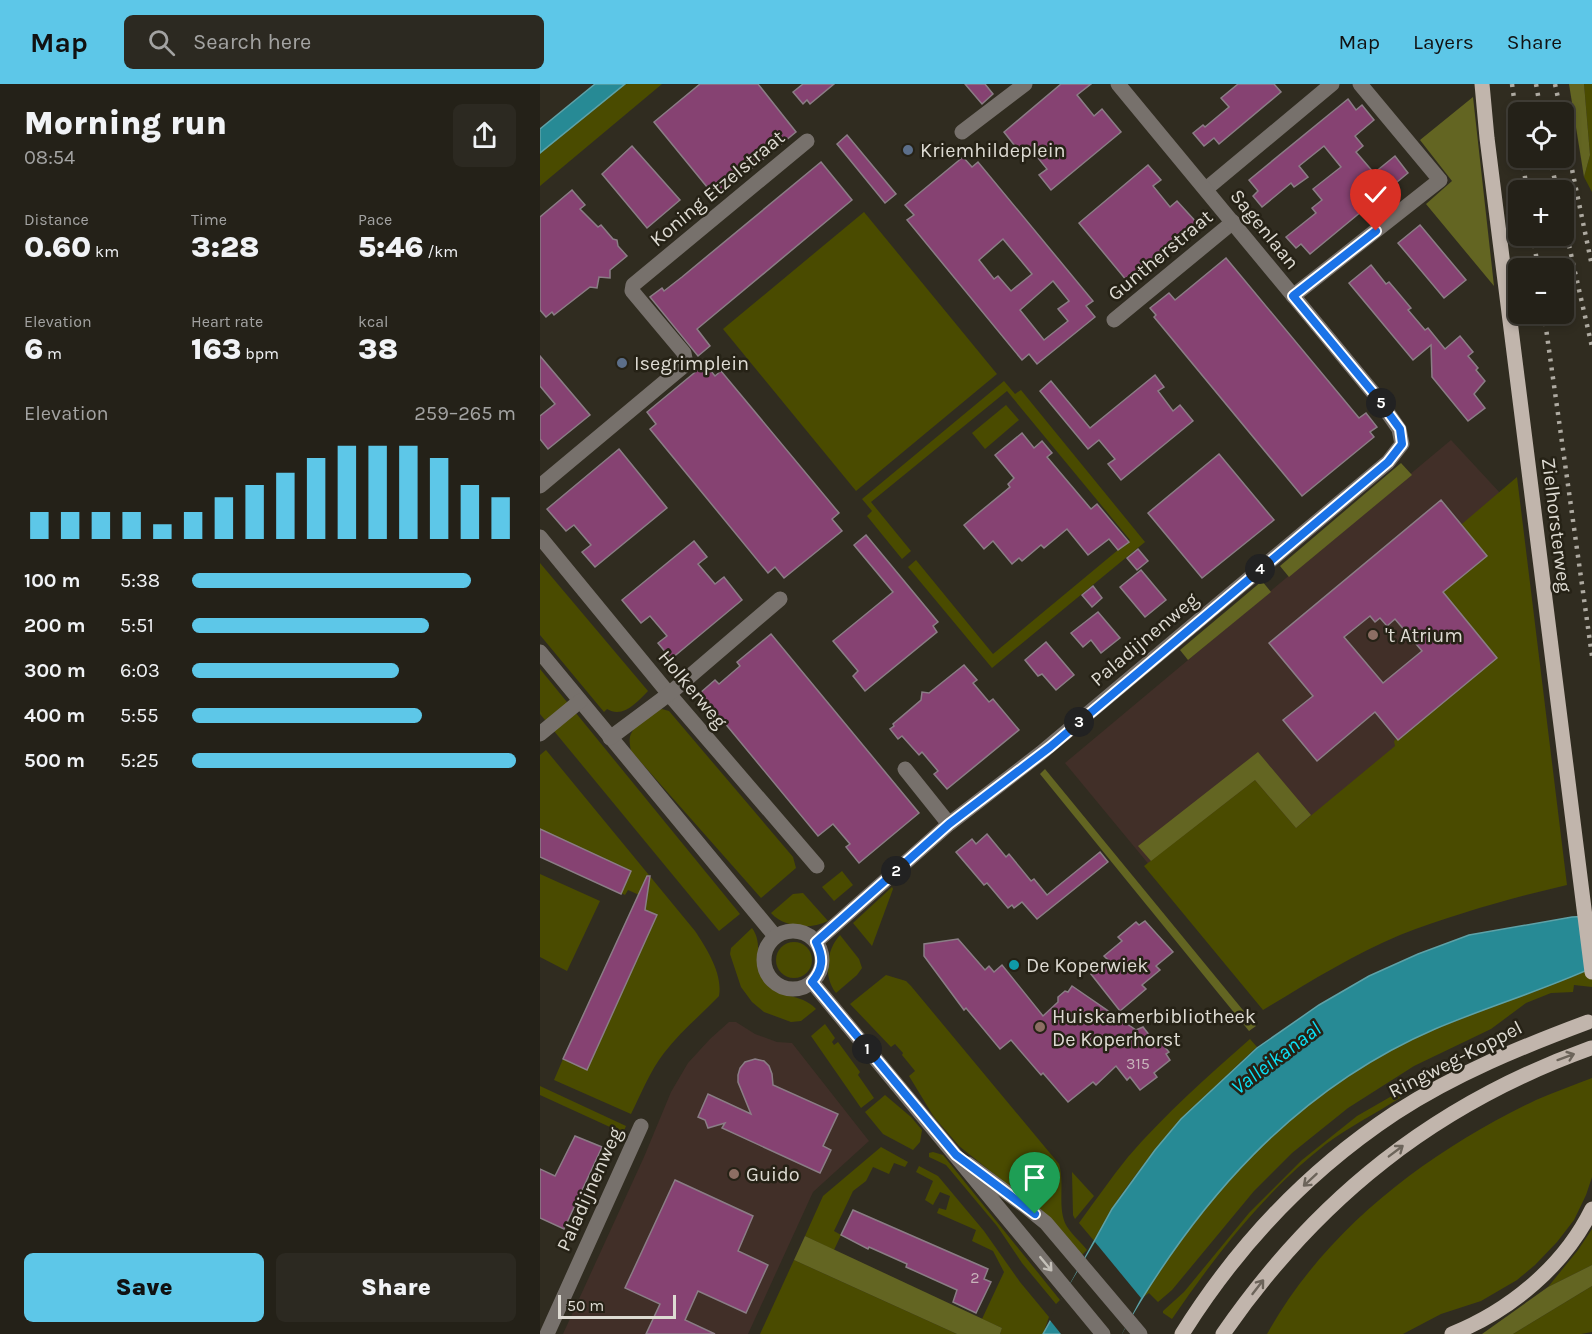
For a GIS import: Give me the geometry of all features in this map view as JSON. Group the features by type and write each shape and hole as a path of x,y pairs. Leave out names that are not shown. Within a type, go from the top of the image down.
{"main road":[{"name":"Zielhorsterweg","path":"1482,84 1592,972"},
{"name":"Ringweg-Koppel","path":"1182,1334 1209,1293 1253,1237 1283,1205 1355,1142 1406,1107 1483,1065 1534,1042 1588,1022"},
{"path":"1223,1334 1288,1249 1355,1182 1432,1125 1505,1083 1546,1064 1591,1048"},
{"path":"1455,1333 1510,1302 1542,1277 1570,1246 1592,1209"}],"street":[{"path":"962,132 1025,84"},
{"name":"Sagenlaan","path":"1118,84 1371,390 1400,429 1402,444 1388,462"},
{"path":"1206,189 1332,84"},
{"path":"1293,296 1440,180 1360,84"},
{"name":"Koning Etzelstraat","path":"540,486 686,364 684,353 632,291 633,285 807,141"},
{"name":"Guntherstraat","path":"1114,320 1233,222"},
{"name":"Paladijnenweg","path":"816,942 949,824 1050,747 1388,462"},
{"name":"Holkerweg","path":"540,537 669,694 817,866"},
{"path":"610,738 669,694 780,599"},
{"path":"540,652 775,936"},
{"path":"540,734 580,701"},
{"path":"905,769 949,824"},
{"path":"792,930 810,936 816,942 821,952 822,963 819,974 803,988 793,990 782,988 766,974 763,964 764,954 768,944 775,936 792,930"},
{"path":"812,982 1103,1334"},
{"name":"Paladijnenweg","path":"548,1334 640,1126"},
{"path":"956,1155 1046,1223 1140,1334"}],"shaded area":[{"path":"625,84 662,84 540,186 540,153"},
{"path":"1569,84 1584,84 1590,155 1584,177 1574,102 1572,102"},
{"path":"1584,84 1592,84 1592,192 1584,177 1590,155"},
{"path":"1473,97 1494,286 1426,204 1452,181 1420,140"},
{"path":"864,212 997,374 856,491 723,329"},
{"path":"1004,381 1015,394 1021,390 1145,542 992,668 908,567 916,560 993,654 1130,540 1007,391 871,502 911,551 902,559 867,516 872,511 862,499"},
{"path":"1006,405 1019,420 985,449 972,433"},
{"name":"'t Atrium","path":"1451,440 1513,507 1397,930 1265,1005 1065,763"},
{"path":"1401,463 1412,475 1289,577 1280,566"},
{"path":"1517,477 1567,885 1483,907 1400,935 1347,960 1263,1010 1144,866 1255,780 1296,828 1395,746 1394,741 1493,661 1415,564"},
{"path":"540,563 648,691 624,711 613,712 607,709 604,712 540,635"},
{"path":"1262,581 1271,592 1188,660 1180,650"},
{"path":"540,669 740,914 719,931 540,714"},
{"path":"662,709 669,711 793,857 796,868 761,898 631,751 630,737 634,729 641,721"},
{"path":"546,750 695,931 709,954 719,979 719,996 664,1053 650,1075 631,1114 554,1080 563,1059 587,1069 657,915 634,904 636,900 642,903 646,898 628,890 625,895 621,893 631,871 543,831 540,836 540,755"},
{"path":"1258,752 1311,815 1296,828 1255,780 1151,861 1138,846"},
{"path":"1045,769 1256,1026 1249,1031 1040,774"},
{"path":"842,871 853,885 834,901 822,887"},
{"path":"540,874 600,901 567,971 540,957"},
{"path":"892,887 893,889 872,946 853,923"},
{"path":"803,893 828,921 813,926 798,926 783,922 771,913 793,894"},
{"path":"752,928 756,934 760,973 768,986 803,1000 816,1009 801,1021 791,1022 764,1012 752,1002 741,987 730,954 731,948"},
{"path":"840,935 859,959 862,968 836,993 829,979 828,964 832,948"},
{"path":"794,942 807,947 812,960 807,973 794,978 781,973 776,960 781,947"},
{"path":"1592,968 1592,987 1574,985 1573,992 1551,993 1526,1003 1491,1029 1414,1066 1348,1108 1292,1153 1254,1191 1172,1290 1158,1302 1149,1293 1142,1298 1175,1247 1212,1198 1268,1140 1330,1089 1399,1046 1435,1029"},
{"path":"886,975 906,981 911,986 1059,1164 1063,1218 1068,1228 1087,1250 1081,1256 1050,1219 959,1146 934,1117 909,1076 915,1071 902,1055 903,1053 895,1044 891,1047 850,1004"},
{"name":"Guido","path":"729,1022 736,1022 755,1034 777,1042 792,1043 869,1141 813,1192 748,1334 563,1334 644,1157 671,1092 688,1063"},
{"path":"825,1024 835,1038 832,1042 834,1045 838,1042 860,1072 858,1075 874,1098 861,1108 811,1036"},
{"path":"1250,1039 1257,1047 1198,1104 1143,1165 1112,1209 1095,1242 1079,1223 1115,1173 1172,1111"},
{"path":"1592,1078 1592,1177 1586,1195 1574,1220 1557,1242 1517,1280 1481,1301 1441,1314 1403,1334 1267,1334 1291,1296 1318,1260 1349,1227 1383,1197 1457,1143 1496,1120 1536,1100"},
{"path":"540,1086 626,1126 623,1133 540,1095"},
{"path":"1397,1093 1400,1098 1326,1144 1303,1163 1242,1225 1172,1319 1163,1313 1184,1292 1249,1213 1302,1160 1357,1116"},
{"path":"885,1095 911,1117 922,1130 920,1142 913,1150 883,1134 865,1112"},
{"path":"881,1147 908,1162 905,1167 894,1163 889,1174 873,1167 866,1181 853,1191 834,1231 841,1235 834,1250 805,1236 823,1196"},
{"path":"929,1153 943,1155 1060,1300 1056,1304 1022,1263 997,1226 946,1165 929,1157"},
{"path":"919,1166 938,1176 984,1231 1020,1282 1049,1317 1043,1334 1000,1334 1002,1328 982,1319 1004,1272 993,1251 972,1241 976,1230 937,1213 939,1208 946,1210 950,1196 940,1192 933,1205 925,1200 933,1181 916,1172"},
{"path":"1072,1172 1094,1196 1075,1219 1073,1215"},
{"path":"1592,1229 1592,1265 1548,1287 1578,1250"},
{"path":"805,1236 1002,1328 1000,1334 957,1334 794,1260"},
{"path":"794,1260 957,1334 760,1334"},
{"path":"1592,1265 1592,1286 1513,1334 1482,1334 1548,1287"},
{"path":"1592,1286 1592,1332 1513,1334"}],"water":[{"path":"595,84 625,84 540,153 540,129"},
{"name":"Valleikanaal","path":"1592,916 1592,968 1435,1029 1384,1054 1337,1084 1293,1118 1253,1155 1216,1196 1150,1285 1121,1334 1043,1334 1112,1209 1155,1150 1181,1119 1257,1048 1319,1005 1369,976 1418,954 1469,935 1572,917"}],"pier":[{"path":"1095,1242 1141,1298 1122,1334 1061,1334 1049,1319"}],"building":[{"path":"700,84 758,84 796,132 716,198 654,122"},
{"path":"803,84 834,84 810,104 807,100 803,104 793,92"},
{"path":"965,84 985,84 993,94 982,104"},
{"path":"1061,84 1091,84 1077,95 1094,116 1102,109 1121,132 1051,190 1039,175 1047,169 1030,148 1022,155 1004,132"},
{"path":"1238,84 1274,84 1281,92 1219,144 1214,138 1204,146 1193,133 1203,125 1205,127 1229,107 1221,98"},
{"path":"1348,99 1356,110 1362,105 1374,120 1355,136 1363,146 1356,152 1374,173 1395,156 1408,173 1310,254 1301,244 1296,248 1286,237 1316,213 1312,208 1322,200 1313,189 1341,167 1324,146 1299,166 1308,177 1294,187 1291,183 1262,207 1253,196 1258,191 1249,180"},
{"path":"847,135 896,194 885,203 837,144"},
{"path":"632,146 680,200 647,228 602,174"},
{"path":"963,157 972,167 978,162 1093,301 1086,306 1095,317 1037,364 1029,354 1022,360 907,220 914,215 905,205","holes":["1003,239 1032,274 1011,291 998,276 994,279 979,260","1053,281 1069,301 1058,309 1068,321 1044,340 1020,310"]},
{"path":"821,162 852,200 697,329 710,346 698,356 650,297 662,288 664,291 682,277"},
{"path":"1148,165 1161,180 1153,186 1170,207 1177,201 1197,223 1127,281 1079,223"},
{"path":"572,190 585,205 580,209 598,227 601,225 613,239 617,240 618,246 627,256 610,270 610,278 599,277 597,288 590,287 554,315 552,312 546,317 540,310 540,217"},
{"path":"1420,225 1466,280 1444,298 1398,243"},
{"path":"1226,258 1359,418 1366,413 1377,427 1370,432 1374,437 1302,496 1154,317 1156,315 1150,308 1169,293 1175,300"},
{"path":"1371,265 1386,284 1389,282 1411,308 1408,310 1425,330 1428,328 1445,349 1460,336 1473,352 1468,356 1485,381 1474,394 1485,408 1468,421 1432,377 1431,345 1413,360 1349,283"},
{"path":"540,356 590,415 548,449 540,439 540,416 555,404 540,386"},
{"path":"705,364 715,376 721,371 839,513 832,519 842,531 784,578 775,567 768,573 650,429 656,424 647,412"},
{"path":"1155,375 1164,387 1158,391 1173,411 1180,405 1193,421 1121,480 1108,464 1115,459 1099,440 1088,449 1040,391 1051,381 1090,428"},
{"path":"1022,433 1034,448 1042,441 1052,453 1047,457 1091,509 1097,504 1129,542 1118,550 1109,539 1088,555 1067,529 1044,548 1041,545 1022,561 1019,558 1012,564 993,541 984,549 964,525 1010,487 1008,484 1014,478 995,455"},
{"path":"619,449 667,508 595,567 582,552 591,545 574,525 566,531 547,509"},
{"path":"1219,454 1274,520 1202,578 1148,513"},
{"path":"1441,500 1487,556 1443,592 1497,658 1398,740 1375,712 1317,761 1283,720 1313,696 1269,643","holes":["1370,616 1375,622 1380,618 1387,626 1395,619 1422,651 1383,683 1344,637"]},
{"path":"866,535 938,622 933,626 937,632 865,691 853,676 858,671 833,641 893,592 854,545"},
{"path":"694,541 707,557 698,564 715,584 724,577 742,600 671,659 658,643 667,636 650,616 641,623 622,600"},
{"path":"1138,549 1148,561 1137,570 1127,558"},
{"path":"1141,570 1166,600 1145,617 1120,587"},
{"path":"1093,586 1102,598 1092,607 1082,595"},
{"path":"1098,612 1120,638 1101,653 1091,640 1083,647 1071,633"},
{"path":"771,634 919,813 859,863 846,847 850,844 833,824 818,836 700,693 715,680 719,684 740,666 737,662"},
{"path":"1046,642 1074,675 1056,690 1042,674 1038,676 1025,660"},
{"path":"964,665 977,680 973,683 989,702 993,699 1019,730 947,789 934,774 938,771 922,752 919,755 902,736 898,739 890,729 921,700 922,692 929,693"},
{"path":"540,829 631,871 621,894 540,857"},
{"path":"987,834 1006,857 1009,854 1031,881 1034,879 1047,895 1100,852 1108,862 1037,919 1022,902 1014,908 1012,905 1008,908 987,883 984,885 956,852 972,839 976,844"},
{"path":"647,876 650,876 645,910 657,915 587,1070 563,1059"},
{"path":"1145,921 1173,952 1156,966 1160,970 1142,985 1146,989 1120,1011 1091,974 1108,960 1104,956 1122,941 1118,937 1136,922 1139,925"},
{"path":"958,939 985,970 989,966 994,972 1002,965 1043,1016 1058,1002 1058,997 1065,991 1068,992 1072,986 1136,1030 1143,1027 1154,1041 1157,1038 1169,1052 1166,1054 1170,1060 1154,1073 1157,1077 1140,1090 1130,1077 1127,1080 1116,1066 1096,1085 1093,1082 1068,1102 1011,1040 1000,1049 966,1008 964,1010 924,956 924,944"},
{"path":"755,1059 764,1061 769,1066 773,1085 838,1114 823,1146 831,1150 820,1173 722,1128 725,1123 708,1128 705,1120 698,1117 708,1094 751,1114 738,1082 738,1075 745,1062"},
{"path":"575,1136 602,1147 564,1229 540,1218 540,1169 555,1176"},
{"path":"675,1180 753,1216 738,1251 768,1265 746,1313 698,1291 685,1320 715,1334 646,1334 660,1304 625,1288"},
{"path":"853,1210 988,1269 984,1279 991,1282 976,1313 953,1302 957,1290 906,1267 907,1264 869,1247 868,1249 841,1235"}],"railway":[{"path":"1512,84 1515,102"},
{"path":"1536,84 1539,102"},
{"path":"1555,84 1559,102"},
{"path":"1524,168 1525,180"},
{"path":"1552,168 1555,180"},
{"path":"1572,168 1592,266"},
{"path":"1535,246 1536,258"},
{"path":"1569,246 1592,347"},
{"path":"1545,324 1592,656"}],"place":[{"name":"Kriemhildeplein","path":"908,150"},
{"name":"Isegrimplein","path":"622,363"},
{"name":"'t Atrium","path":"1373,635"},
{"name":"De Koperwiek","path":"1014,965"},
{"name":"Huiskamerbibliotheek De Koperhorst","path":"1040,1027"},
{"name":"Guido","path":"734,1174"}],"route":[{"path":"1035,1214 956,1155 812,982 819,974 822,963 821,952 816,942 949,824 1050,747 1388,462 1402,444 1400,429 1376,396 1293,296 1376,231"}]}
